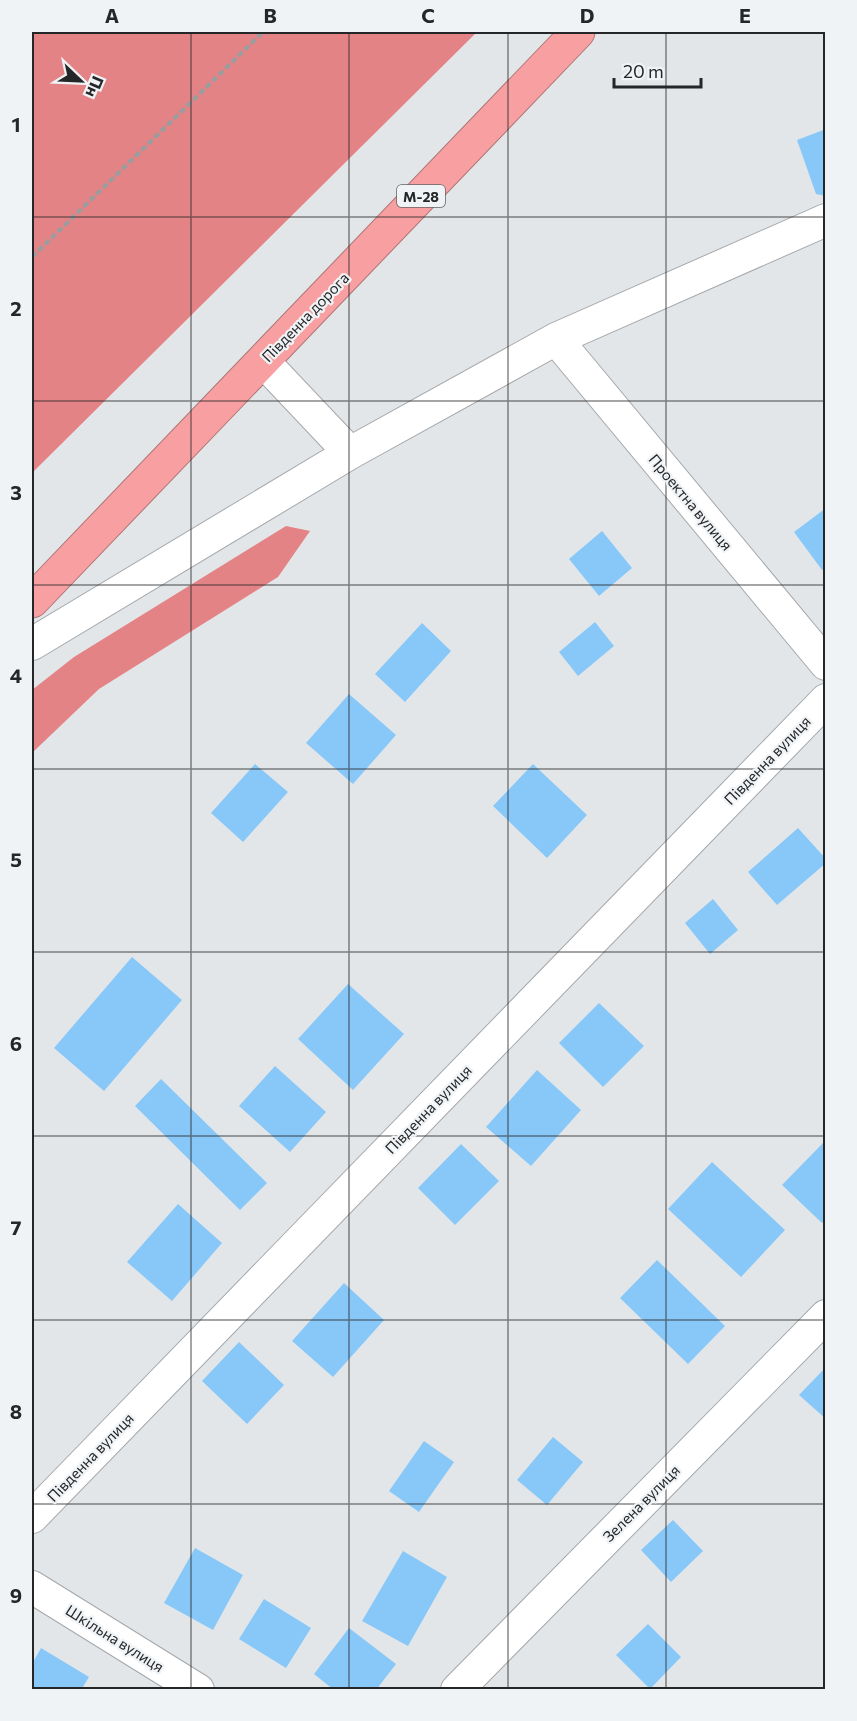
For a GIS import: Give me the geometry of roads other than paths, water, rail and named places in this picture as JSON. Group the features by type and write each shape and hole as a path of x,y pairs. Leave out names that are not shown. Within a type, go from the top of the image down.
{"highway":[{"name":"Південна дорога","path":"32,601 578,32"}],"street":[{"path":"32,644 350,453 556,339 825,220"},
{"name":"Проектна вулиця","path":"556,339 825,664"},
{"path":"262,361 350,453"},
{"name":"Південна вулиця","path":"32,1517 825,700"},
{"name":"Зелена вулиця","path":"457,1689 825,1316"},
{"name":"Шкільна вулиця","path":"32,1587 198,1689"}]}
